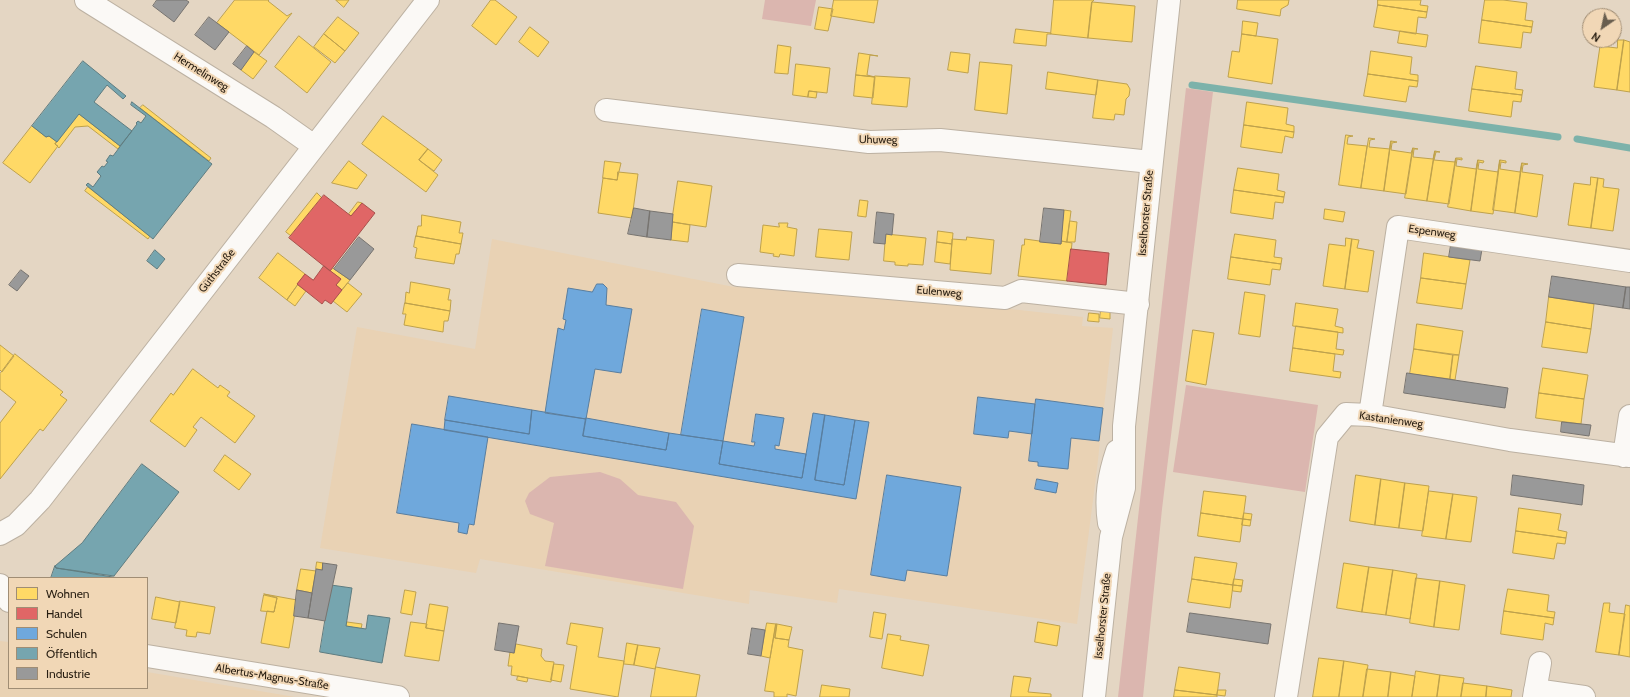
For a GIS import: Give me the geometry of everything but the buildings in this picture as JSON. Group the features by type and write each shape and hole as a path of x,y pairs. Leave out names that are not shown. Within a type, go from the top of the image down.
{"street":[{"name":"Hermelinweg","path":"86,0 273,117 314,146"},
{"name":"Güthstraße","path":"0,534 16,525 40,500 428,0"},
{"name":"Isselhorster Straße","path":"1094,697 1111,536 1107,506 1108,486 1124,426 1169,0"},
{"name":"Uhuweg","path":"606,110 869,142 940,140 1151,162"},
{"name":"Espenweg","path":"1370,415 1398,227 1630,261"},
{"name":"Eulenweg","path":"738,275 1005,298 1021,291 1138,304"},
{"name":"Kastanienweg","path":"1286,697 1327,437 1346,414 1370,415 1510,440 1627,456"},
{"path":"1627,456 1630,416"},
{"path":"0,585 8,599"},
{"name":"Albertus-Magnus-Straße","path":"148,656 398,697"},
{"path":"1540,663 1535,693 1584,697"}],"shaded area":[{"path":"765,0 816,0 811,26 762,19"},
{"path":"1186,88 1213,92 1162,509 1143,697 1118,697"},
{"path":"492,239 734,287 892,296 1083,317 1082,326 1113,328 1077,624 839,589 837,603 750,590 749,604 480,559 476,573 320,548 357,327 475,349"},
{"path":"1186,385 1318,405 1305,492 1173,472"},
{"path":"600,472 620,479 638,495 676,502 694,526 683,589 545,566 554,523 530,514 525,501 529,493 550,477"},
{"path":"0,641 8,642 8,689 148,689 148,672 295,697 0,697"}],"waterway":[{"path":"1192,85 1558,137"},
{"path":"1577,139 1630,148"}]}
